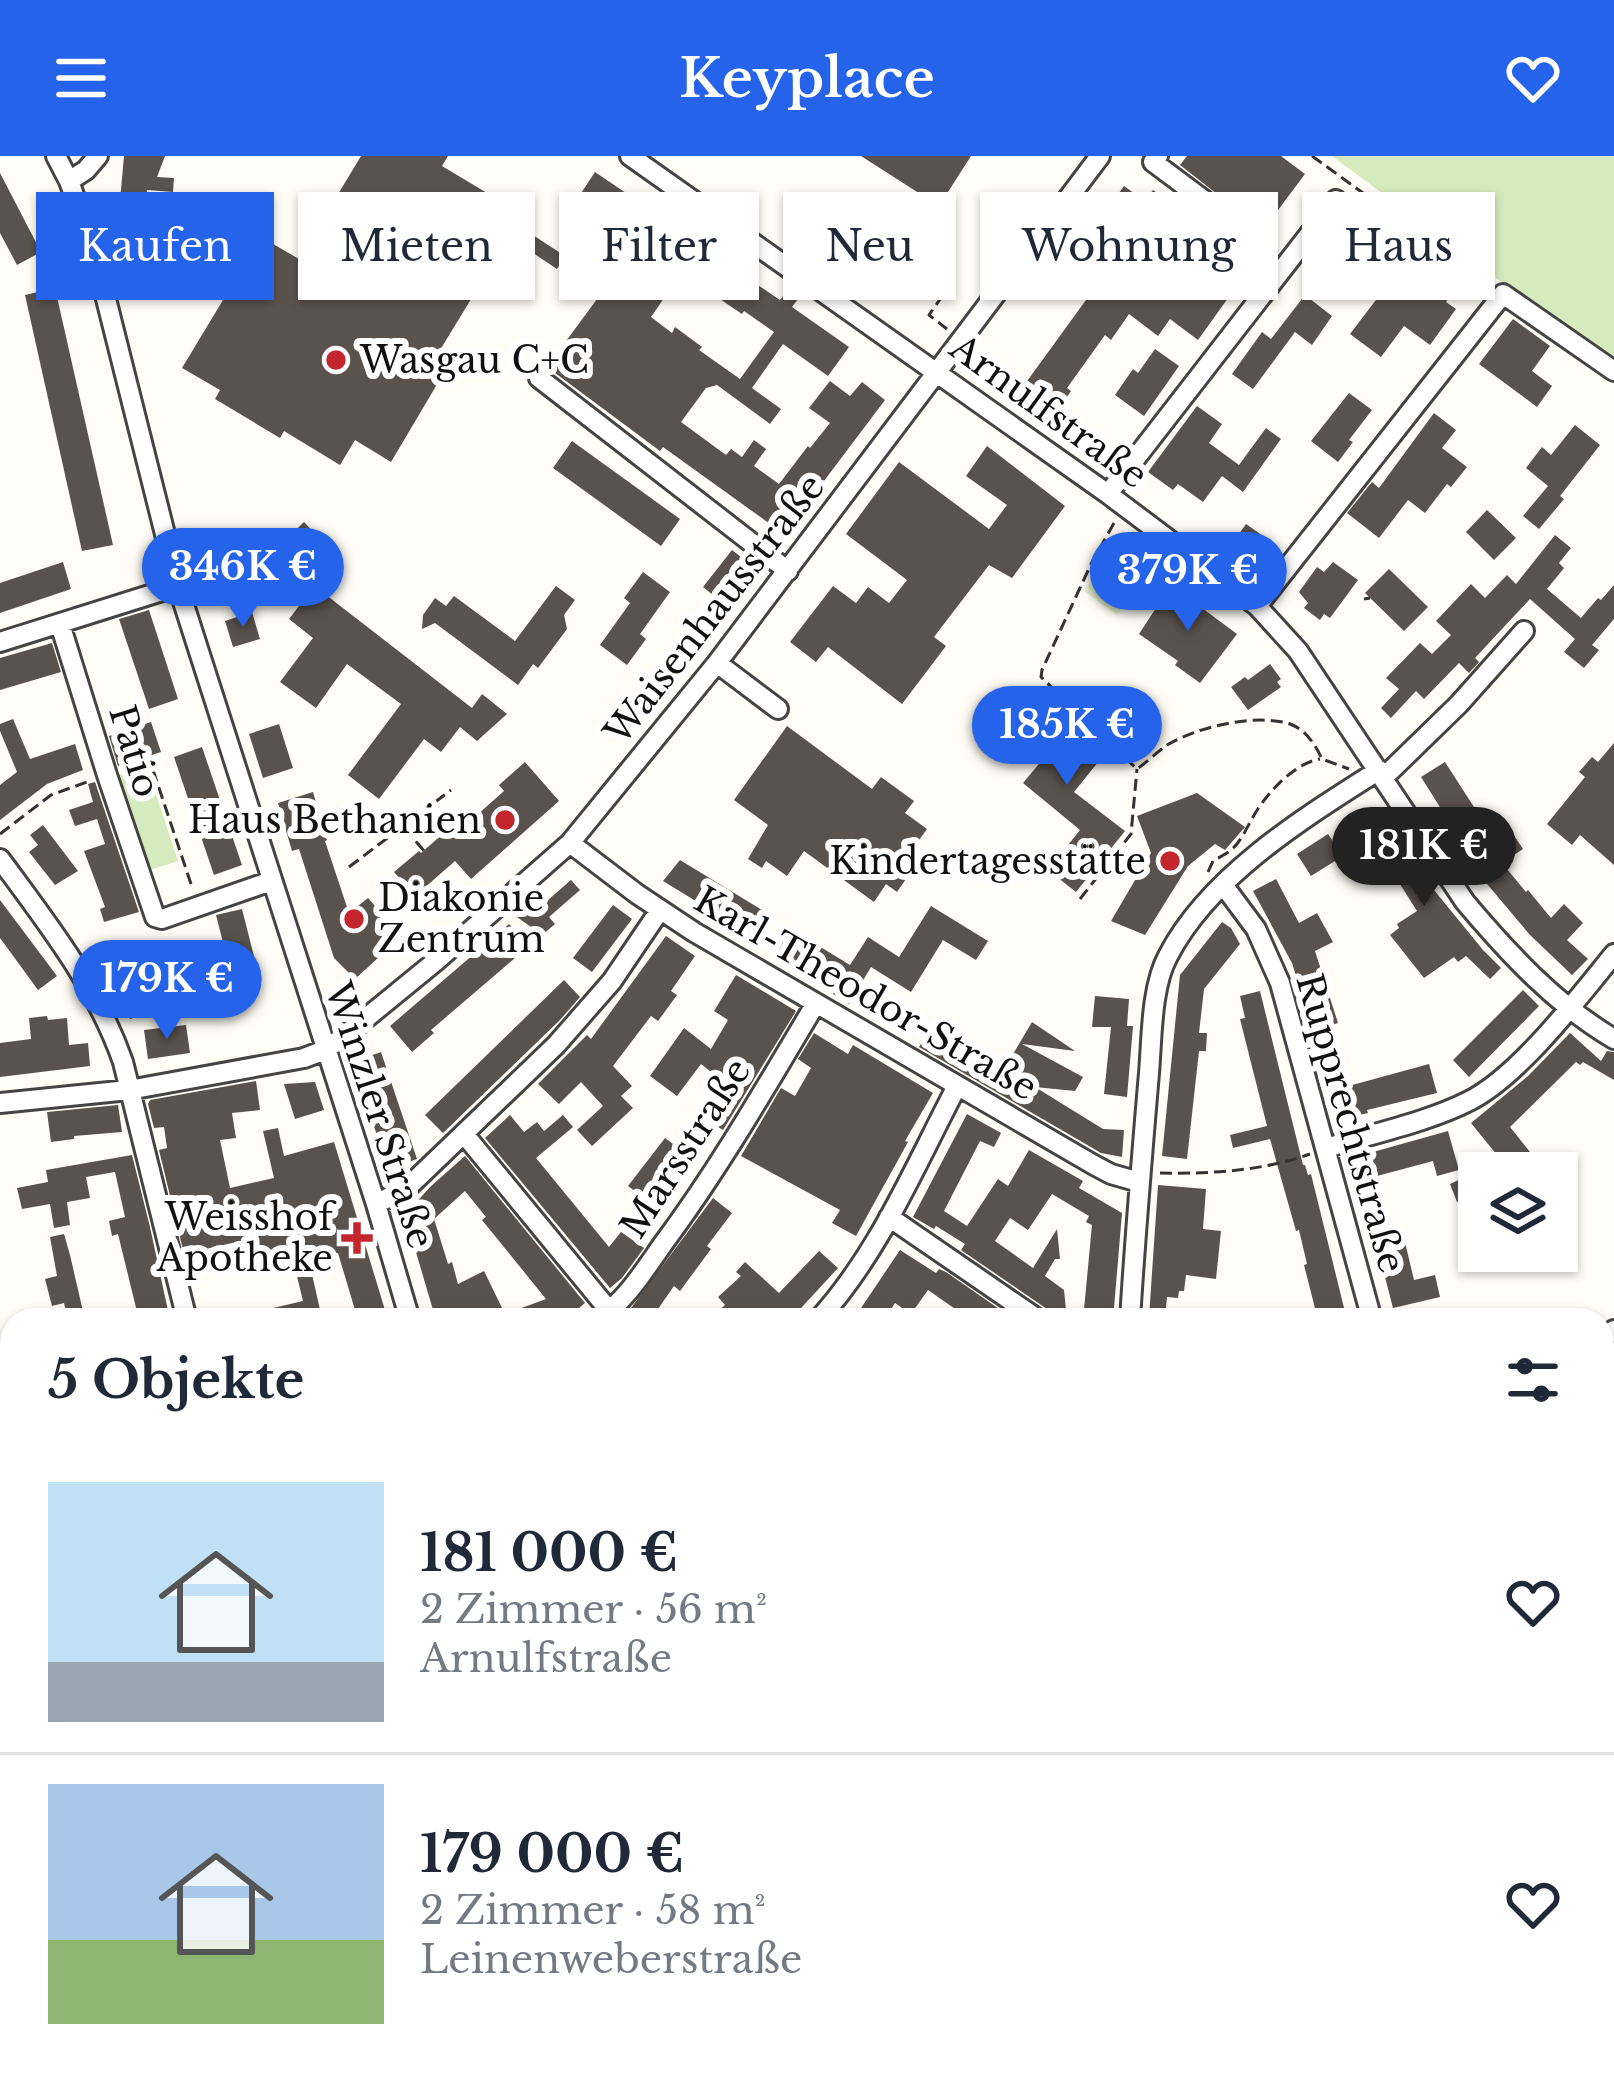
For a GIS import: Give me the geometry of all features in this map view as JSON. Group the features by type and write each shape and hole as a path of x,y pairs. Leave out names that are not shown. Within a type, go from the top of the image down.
{"street":[{"name":"Winzler Straße","path":"56,156 94,251 178,586 406,1308"},
{"path":"69,181 98,156"},
{"name":"Arnulfstraße","path":"630,156 1108,494 1257,606 1298,651 1466,902 1519,962 1569,1008 1614,1039"},
{"name":"Waisenhausstraße","path":"325,1050 436,961 570,843 788,571 1100,156"},
{"path":"1158,156 1153,162 1193,192"},
{"path":"1108,494 1302,244"},
{"path":"1257,606 1503,295 1614,371"},
{"path":"539,378 788,571"},
{"path":"0,642 178,586"},
{"name":"Patio","path":"60,624 155,916 162,919 271,881"},
{"path":"1131,1308 1159,977 1176,942 1258,851 1381,774 1459,704 1524,631"},
{"path":"717,663 778,709"},
{"name":"Karl-Theodor-Straße","path":"570,843 660,910 816,1003 1111,1174 1139,1178"},
{"path":"0,860 84,976 114,1036 184,1308"},
{"name":"Rupprechtstraße","path":"1222,888 1247,915 1273,966 1293,1024 1369,1308"},
{"path":"376,1204 407,1188 577,1023 660,910"},
{"path":"1327,1148 1470,1101 1497,1083 1614,954"},
{"name":"Marsstraße","path":"615,1308 710,1177 816,1003"},
{"path":"0,1103 129,1090 278,1064 325,1050"},
{"path":"828,1308 853,1280 957,1086"},
{"path":"464,1134 601,1308"},
{"path":"889,1217 1022,1308"}],"path":[{"path":"1312,156 1503,295"},
{"path":"940,300 929,315 960,341"},
{"path":"1126,507 1092,562 1041,676 1136,770"},
{"path":"1080,899 1131,834 1136,770 1170,743 1210,728 1267,720 1294,725 1314,742 1322,759"},
{"path":"1222,888 1210,880 1213,861 1229,852 1266,798 1299,767 1322,759 1381,774"},
{"path":"0,834 52,794 150,761 198,906"},
{"path":"349,867 451,790"},
{"path":"403,826 424,852"},
{"path":"1139,1178 1245,1169 1327,1148"}],"green space":[{"path":"1332,156 1614,156 1614,356 1495,277 1495,192 1380,192"},
{"path":"1118,544 1151,568 1117,615 1084,591"},
{"path":"147,767 178,861 147,871 116,776"}],"building":[{"path":"124,156 165,156 157,177 174,178 173,192 121,192"},
{"name":"Wasgau C+C","path":"361,156 448,156 442,166 485,192 339,192"},
{"path":"861,156 971,156 948,192 917,192"},
{"path":"1187,156 1281,156 1305,174 1278,210 1278,192 1214,192 1180,165"},
{"path":"595,172 625,192 582,192"},
{"path":"0,173 36,242 36,255 17,265 0,233"},
{"name":"Wasgau C+C","path":"535,236 559,252 557,269 535,254"},
{"name":"Wasgau C+C","path":"274,245 298,258 298,300 471,300 426,373 439,381 391,462 355,440 340,465 284,431 280,438 215,399 220,390 182,368 223,300 274,300"},
{"path":"759,286 780,300 783,296 783,300 797,300 792,307 849,347 828,376 783,344 752,388 781,409 770,424 717,385 706,388 681,422 726,455 731,449 742,457 754,440 766,449 754,466 779,484 830,423 809,408 830,381 850,396 862,382 885,400 784,534 547,367 596,300 663,300 651,317 672,333 675,327 740,379 774,332 721,300 759,300"},
{"path":"36,292 36,300 58,300 113,545 82,551 25,295"},
{"path":"1302,299 1311,300 1332,316 1312,345 1295,332 1253,389 1232,374 1262,332 1271,339"},
{"path":"1086,300 1227,300 1198,340 1170,319 1158,336 1129,314 1111,340 1105,335 1067,388 1071,391 1056,413 1022,388"},
{"path":"1376,300 1448,300 1456,309 1430,345 1404,326 1381,357 1350,334"},
{"path":"1513,319 1550,346 1532,371 1552,386 1537,407 1479,364"},
{"path":"1155,349 1179,366 1144,416 1115,395"},
{"path":"1349,393 1372,410 1338,462 1311,441"},
{"path":"1197,406 1222,424 1209,443 1239,465 1266,428 1281,439 1243,492 1222,476 1203,502 1178,484 1173,490 1148,472"},
{"path":"1434,413 1456,430 1442,448 1467,467 1425,513 1408,500 1379,538 1347,513 1372,482 1379,488"},
{"path":"1575,425 1600,445 1539,529 1523,516 1548,486 1526,468 1542,447 1551,455"},
{"path":"572,441 680,519 661,546 553,468"},
{"path":"987,446 1065,506 1012,578 989,565 934,637 946,646 902,704 828,647 816,662 790,642 833,586 856,603 868,587 889,603 907,580 846,534 899,462 989,529 1007,505 966,476"},
{"path":"1487,510 1516,538 1494,560 1466,532"},
{"path":"304,522 327,547 299,574 472,708 482,694 507,714 477,741 460,727 441,752 424,739 379,799 348,775 401,704 347,664 316,708 280,682 313,638 289,619 302,602 263,562"},
{"path":"1246,524 1273,543 1257,564 1231,545"},
{"path":"1555,535 1571,548 1559,563 1564,568 1547,589 1581,618 1614,585 1614,619 1592,645 1599,650 1584,668 1564,652 1575,639 1530,599 1475,658 1479,662 1469,673 1459,663 1424,699 1416,691 1391,718 1381,708 1399,689 1386,678 1420,643 1432,654 1451,635 1436,621 1471,584 1485,598 1507,575 1516,584"},
{"path":"732,550 755,568 731,599 719,590 714,596 703,587"},
{"path":"63,562 71,589 0,613 0,583"},
{"path":"1333,562 1358,580 1330,618 1324,614 1320,620 1304,608 1308,603 1299,592 1317,567 1324,572"},
{"path":"1389,569 1428,607 1404,631 1365,593"},
{"path":"643,572 670,592 640,634 646,639 627,665 600,645 630,603 624,598"},
{"path":"1171,585 1237,634 1200,683 1139,634"},
{"path":"556,586 575,600 564,615 567,629 538,668 533,664 518,685 435,623 422,629 423,615 435,598 446,606 454,596 515,641"},
{"path":"149,610 178,699 149,709 119,619"},
{"path":"252,612 260,639 233,647 225,621"},
{"path":"692,629 709,643 685,674 667,660"},
{"path":"52,643 61,672 0,690 0,658"},
{"path":"1270,664 1281,687 1248,710 1231,687"},
{"path":"1032,692 1069,716 1064,724 1103,756 1074,792 1125,831 1076,892 1048,870 1080,830 1023,783 1048,753 1009,721"},
{"path":"13,719 30,759 75,744 83,770 47,784 0,820 0,785 17,772 0,724"},
{"path":"151,722 161,752 118,766 109,736"},
{"path":"279,724 293,768 263,778 249,734"},
{"path":"787,726 872,789 881,777 914,801 905,813 927,829 896,872 906,879 897,892 886,884 874,902 804,851 787,876 766,861 762,868 748,859 768,825 734,800"},
{"path":"1614,743 1614,865 1580,835 1572,845 1547,824 1585,777 1579,772 1592,757 1598,762"},
{"path":"202,747 242,865 214,875 174,757"},
{"name":"Haus Bethanien","path":"525,762 559,801 471,879 455,861 415,896 394,872 462,817 468,823 504,791 499,785"},
{"path":"1445,762 1499,839 1511,831 1523,849 1502,863 1526,892 1551,918 1564,904 1583,923 1567,940 1588,959 1572,975 1482,878 1421,777"},
{"path":"95,782 139,912 104,922 100,909 105,907 84,851 105,844 97,819 75,826 69,810 93,802 88,784"},
{"name":"Diakonie Zentrum","path":"313,792 349,913 368,898 402,936 355,979 334,958 299,849 292,851 278,803"},
{"name":"Kindertagesstätte","path":"1197,793 1245,827 1225,850 1215,844 1188,866 1145,935 1111,921 1151,853 1137,816"},
{"path":"1382,807 1434,890 1501,968 1490,979 1466,956 1458,962 1454,957 1424,978 1390,935 1417,911 1360,821"},
{"path":"43,825 78,871 55,885 29,852 38,845 30,835"},
{"path":"1328,834 1343,856 1311,876 1297,854"},
{"path":"680,860 762,910 748,933 663,881"},
{"path":"1276,879 1299,923 1317,913 1333,942 1315,951 1338,1023 1313,1031 1292,963 1253,891"},
{"path":"571,880 580,890 549,917 555,924 542,935 517,917 536,901 540,907"},
{"path":"0,900 57,976 38,990 0,938"},
{"path":"613,905 632,919 592,972 573,958"},
{"path":"931,906 988,941 976,960 943,940 911,992 871,967 849,1004 833,994 836,988 777,952 791,929 850,965 868,937 899,957"},
{"path":"242,909 261,984 235,989 216,915"},
{"path":"1222,922 1240,944 1204,989 1199,1033 1207,1033 1206,1051 1199,1051 1187,1159 1162,1156 1180,975"},
{"path":"509,924 530,945 412,1052 390,1026"},
{"path":"666,936 695,956 671,991 677,995 658,1021 651,1016 613,1066 632,1086 621,1096 633,1108 592,1146 577,1130 603,1106 581,1082 559,1104 538,1084 587,1035 591,1039"},
{"path":"112,945 119,951 130,983 143,978 147,991 137,995 144,1014 130,1019 123,1000 116,1003 98,958 98,949"},
{"path":"736,975 796,1011 723,1130 700,1116 721,1080 701,1064 677,1096 650,1076 684,1028 711,1049 728,1020 714,1011"},
{"path":"564,980 580,997 443,1133 425,1115"},
{"path":"1523,990 1539,1006 1469,1077 1453,1060"},
{"path":"1260,991 1344,1308 1315,1308 1299,1230 1270,1139 1233,1148 1230,1135 1267,1126 1240,1019 1245,1018 1240,996"},
{"path":"1095,996 1129,999 1127,1026 1133,1026 1127,1097 1104,1094 1111,1027 1092,1027"},
{"path":"47,1016 48,1020 67,1018 69,1045 88,1043 90,1066 0,1077 0,1043 31,1039 29,1018"},
{"path":"938,1017 951,1025 944,1035 1003,1071 1032,1022 1075,1051 1022,1044 1083,1077 1075,1091 1035,1087 1103,1129 1124,1130 1122,1157 1101,1153 919,1047"},
{"path":"186,1025 190,1053 148,1059 144,1030"},
{"path":"814,1033 848,1054 853,1045 933,1093 856,1236 832,1223 840,1210 741,1156 781,1088 795,1096 811,1068 798,1059"},
{"path":"1570,1033 1601,1061 1607,1051 1614,1052 1614,1080 1576,1062 1510,1127 1530,1152 1495,1152 1471,1123"},
{"path":"381,1052 417,1159 388,1169 353,1062"},
{"path":"1429,1064 1437,1093 1342,1119 1334,1090"},
{"path":"256,1081 260,1110 232,1113 236,1138 220,1140 230,1188 274,1178 263,1131 278,1128 284,1156 334,1142 384,1308 354,1308 338,1253 309,1261 320,1308 273,1308 303,1301 295,1268 262,1275 254,1238 184,1254 159,1150 167,1148 164,1127 154,1128 150,1100"},
{"path":"315,1082 324,1110 295,1119 284,1084"},
{"path":"118,1105 122,1132 51,1142 47,1112"},
{"path":"967,1114 1001,1133 994,1147 980,1141 944,1211 967,1226 998,1179 1008,1186 1029,1150 1083,1181 1079,1188 1122,1213 1114,1308 1084,1308 1092,1225 1086,1222 1089,1216 1052,1194 1028,1230 1010,1218 995,1241 1033,1268 1057,1229 1060,1259 1055,1259 1045,1276 1064,1290 1066,1308 1046,1308 961,1250 965,1244 913,1217"},
{"path":"510,1115 524,1132 537,1122 544,1131 563,1115 573,1127 536,1158 609,1247 621,1232 644,1248 610,1288 485,1138"},
{"path":"1448,1131 1458,1170 1437,1176 1433,1161 1377,1176 1394,1240 1404,1238 1414,1280 1435,1275 1440,1297 1393,1308 1360,1181 1355,1182 1348,1159"},
{"path":"665,1138 684,1152 648,1201 628,1186"},
{"path":"132,1155 167,1308 136,1308 118,1234 112,1236 109,1221 125,1217 115,1172 86,1177 90,1198 67,1202 70,1225 54,1228 50,1204 22,1209 17,1188 48,1182 46,1170"},
{"path":"465,1156 585,1303 579,1308 521,1308 546,1299 482,1220 486,1217 465,1191 434,1219 448,1264 452,1262 458,1284 484,1271 502,1308 432,1308 405,1215"},
{"path":"1458,1180 1458,1202 1457,1202 1450,1184"},
{"path":"1158,1185 1206,1189 1203,1229 1221,1231 1216,1279 1186,1275 1178,1298 1167,1297 1166,1308 1150,1308"},
{"path":"713,1198 732,1213 680,1291 674,1286 659,1308 631,1308"},
{"path":"64,1234 82,1308 65,1308 64,1303 52,1306 45,1279 57,1276 50,1237"},
{"path":"900,1250 936,1273 939,1269 946,1272 998,1308 954,1308 928,1290 915,1308 895,1303 892,1308 861,1308"},
{"path":"819,1251 838,1268 801,1308 722,1308 725,1305 718,1297 741,1276 736,1272 745,1262 779,1293"}],"place":[{"name":"Wasgau C+C","path":"336,360"},
{"name":"Haus Bethanien","path":"505,820"},
{"name":"Kindertagesstätte","path":"1170,861"},
{"name":"Diakonie Zentrum","path":"354,919"},
{"name":"Weisshof Apotheke","path":"357,1238"}]}
